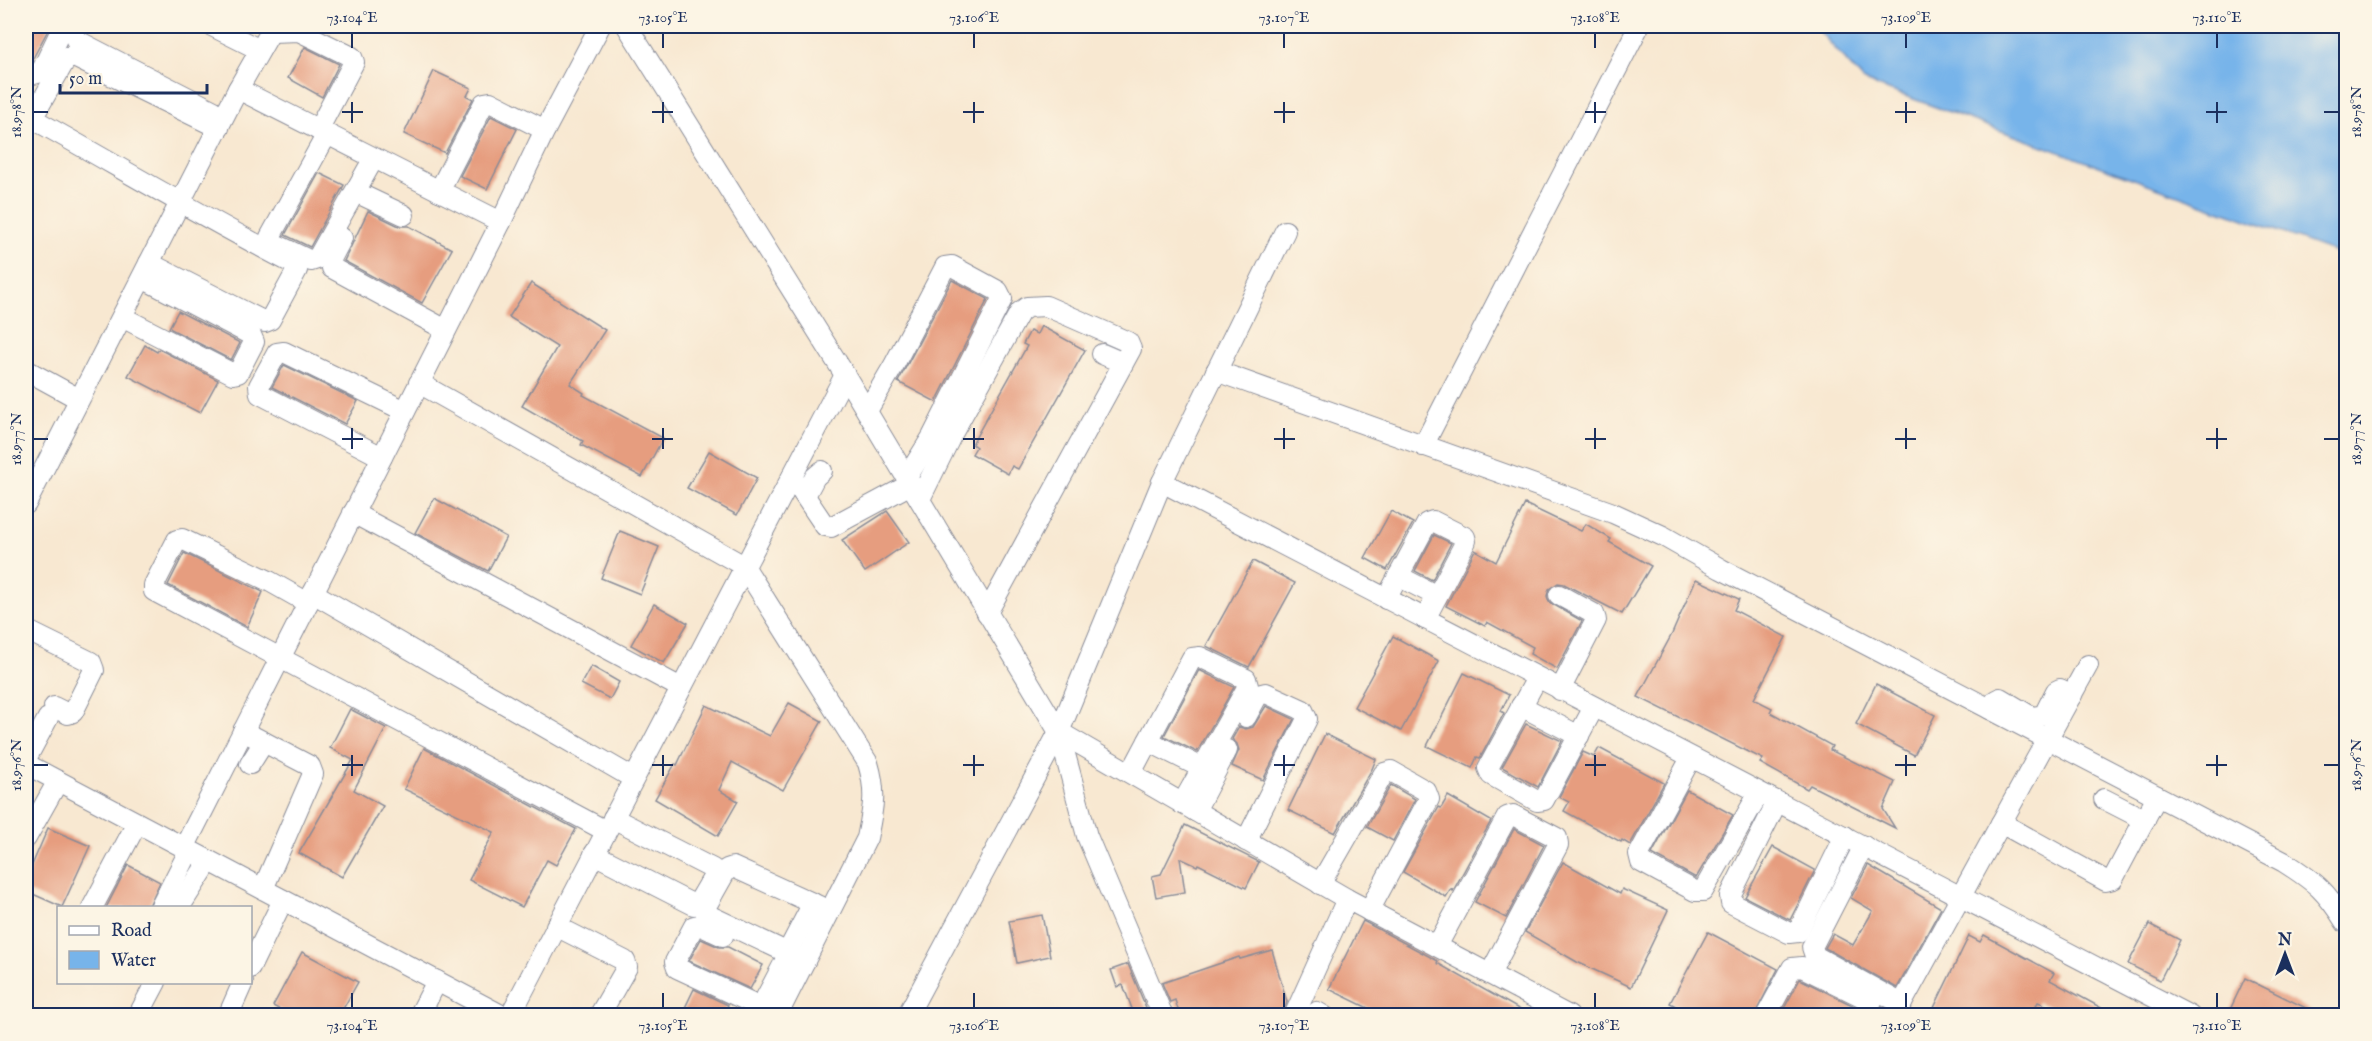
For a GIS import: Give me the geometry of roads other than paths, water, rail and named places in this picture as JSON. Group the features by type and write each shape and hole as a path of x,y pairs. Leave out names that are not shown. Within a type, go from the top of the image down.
{"street":[{"path":"26,73 30,75 41,72 63,26"},
{"path":"76,26 73,31 76,39 221,122"},
{"path":"212,26 260,50"},
{"path":"161,906 243,731 501,222 545,130 600,26"},
{"path":"627,26 845,375 1059,732 1087,836 1163,1016"},
{"path":"1423,446 1639,26"},
{"path":"26,504 32,476 79,399 238,89 272,29 299,31 352,57 354,62 329,108 320,106 318,130 270,237 273,243 311,261 317,259 378,160"},
{"path":"146,270 264,322 270,320 297,270 294,264 219,225 35,120 34,115 67,57 74,57 221,122"},
{"path":"238,89 501,222"},
{"path":"438,191 484,103 490,102 545,130"},
{"path":"378,160 364,196 331,259 332,267 446,330"},
{"path":"364,196 404,215"},
{"path":"907,1016 1059,732 1162,482 1285,231"},
{"path":"867,411 894,365 945,267 952,266 998,291 1002,299 932,437 912,487"},
{"path":"122,317 233,374 238,373 254,342 251,335 146,270"},
{"path":"792,477 825,526 831,527 912,487 1020,312 1027,307 1046,306 1128,342 1131,349 987,613"},
{"path":"382,457 260,394 259,386 277,353 284,352 405,411"},
{"path":"1102,354 1123,363"},
{"path":"26,370 79,399"},
{"path":"1216,371 1613,513 1664,536 1721,569 2012,715 2048,739 2284,862 2314,881 2330,898 2346,923"},
{"path":"510,1016 845,375"},
{"path":"419,383 744,566 868,763 874,784 873,807 867,838 822,907 794,962 772,1013 676,968 675,962 694,926 699,925 794,962"},
{"path":"805,496 815,477 822,471"},
{"path":"1162,482 2190,1016"},
{"path":"353,513 681,688"},
{"path":"1386,599 1427,523 1433,521 1465,537 1466,541 1425,619"},
{"path":"594,854 694,905 698,903 715,874 713,868 609,825 280,658 154,591 158,576 177,540 182,539 310,598 633,778"},
{"path":"1398,576 1437,596"},
{"path":"1559,596 1594,614 1596,620 1560,690"},
{"path":"26,630 91,662 94,670 73,712 68,714 51,712 26,759"},
{"path":"1131,774 1192,657 1200,657 1246,679 1248,686 1202,768 1189,808"},
{"path":"1898,1011 2088,665"},
{"path":"1537,678 1488,768 1491,775 1537,801 1544,800 1594,707"},
{"path":"2012,715 2037,717 2044,715 2056,691 2060,689 2072,695"},
{"path":"1189,808 1258,695 1266,693 1303,710 1307,719 1246,841"},
{"path":"1521,706 1579,736"},
{"path":"243,731 310,766 313,774 263,890"},
{"path":"1059,732 1320,884 1569,1016"},
{"path":"1148,741 1202,768"},
{"path":"250,764 264,742"},
{"path":"1691,758 1639,854 1641,862 1695,891 1703,891 1759,793"},
{"path":"26,764 503,1016"},
{"path":"1320,884 1384,773 1391,771 1426,791 1429,799 1369,911"},
{"path":"26,838 58,781"},
{"path":"2001,823 2106,881 2114,879 2157,796"},
{"path":"2103,799 2145,820"},
{"path":"1777,802 1730,896 1731,903 1789,933 1798,932 1845,836"},
{"path":"1437,946 1507,817 1513,815 1548,833 1557,838 1558,845 1490,974"},
{"path":"93,906 137,823"},
{"path":"1864,846 1812,947 1815,956 1898,1011"},
{"path":"180,906 208,861"},
{"path":"794,962 706,914 705,908 727,868 733,867 822,907"},
{"path":"1294,1016 1347,899"},
{"path":"252,964 283,900"},
{"path":"556,926 625,961 627,967 599,1016"},
{"path":"1766,1016 1792,969 1802,966 1867,1008 1898,1011"},
{"path":"418,1016 437,981"},
{"path":"138,1016 155,984"},
{"path":"228,1016 242,984"},
{"path":"1312,1016 1317,1012 1324,1016"}],"water":[{"path":"1815,26 2346,26 2346,256 1864,81"}]}
